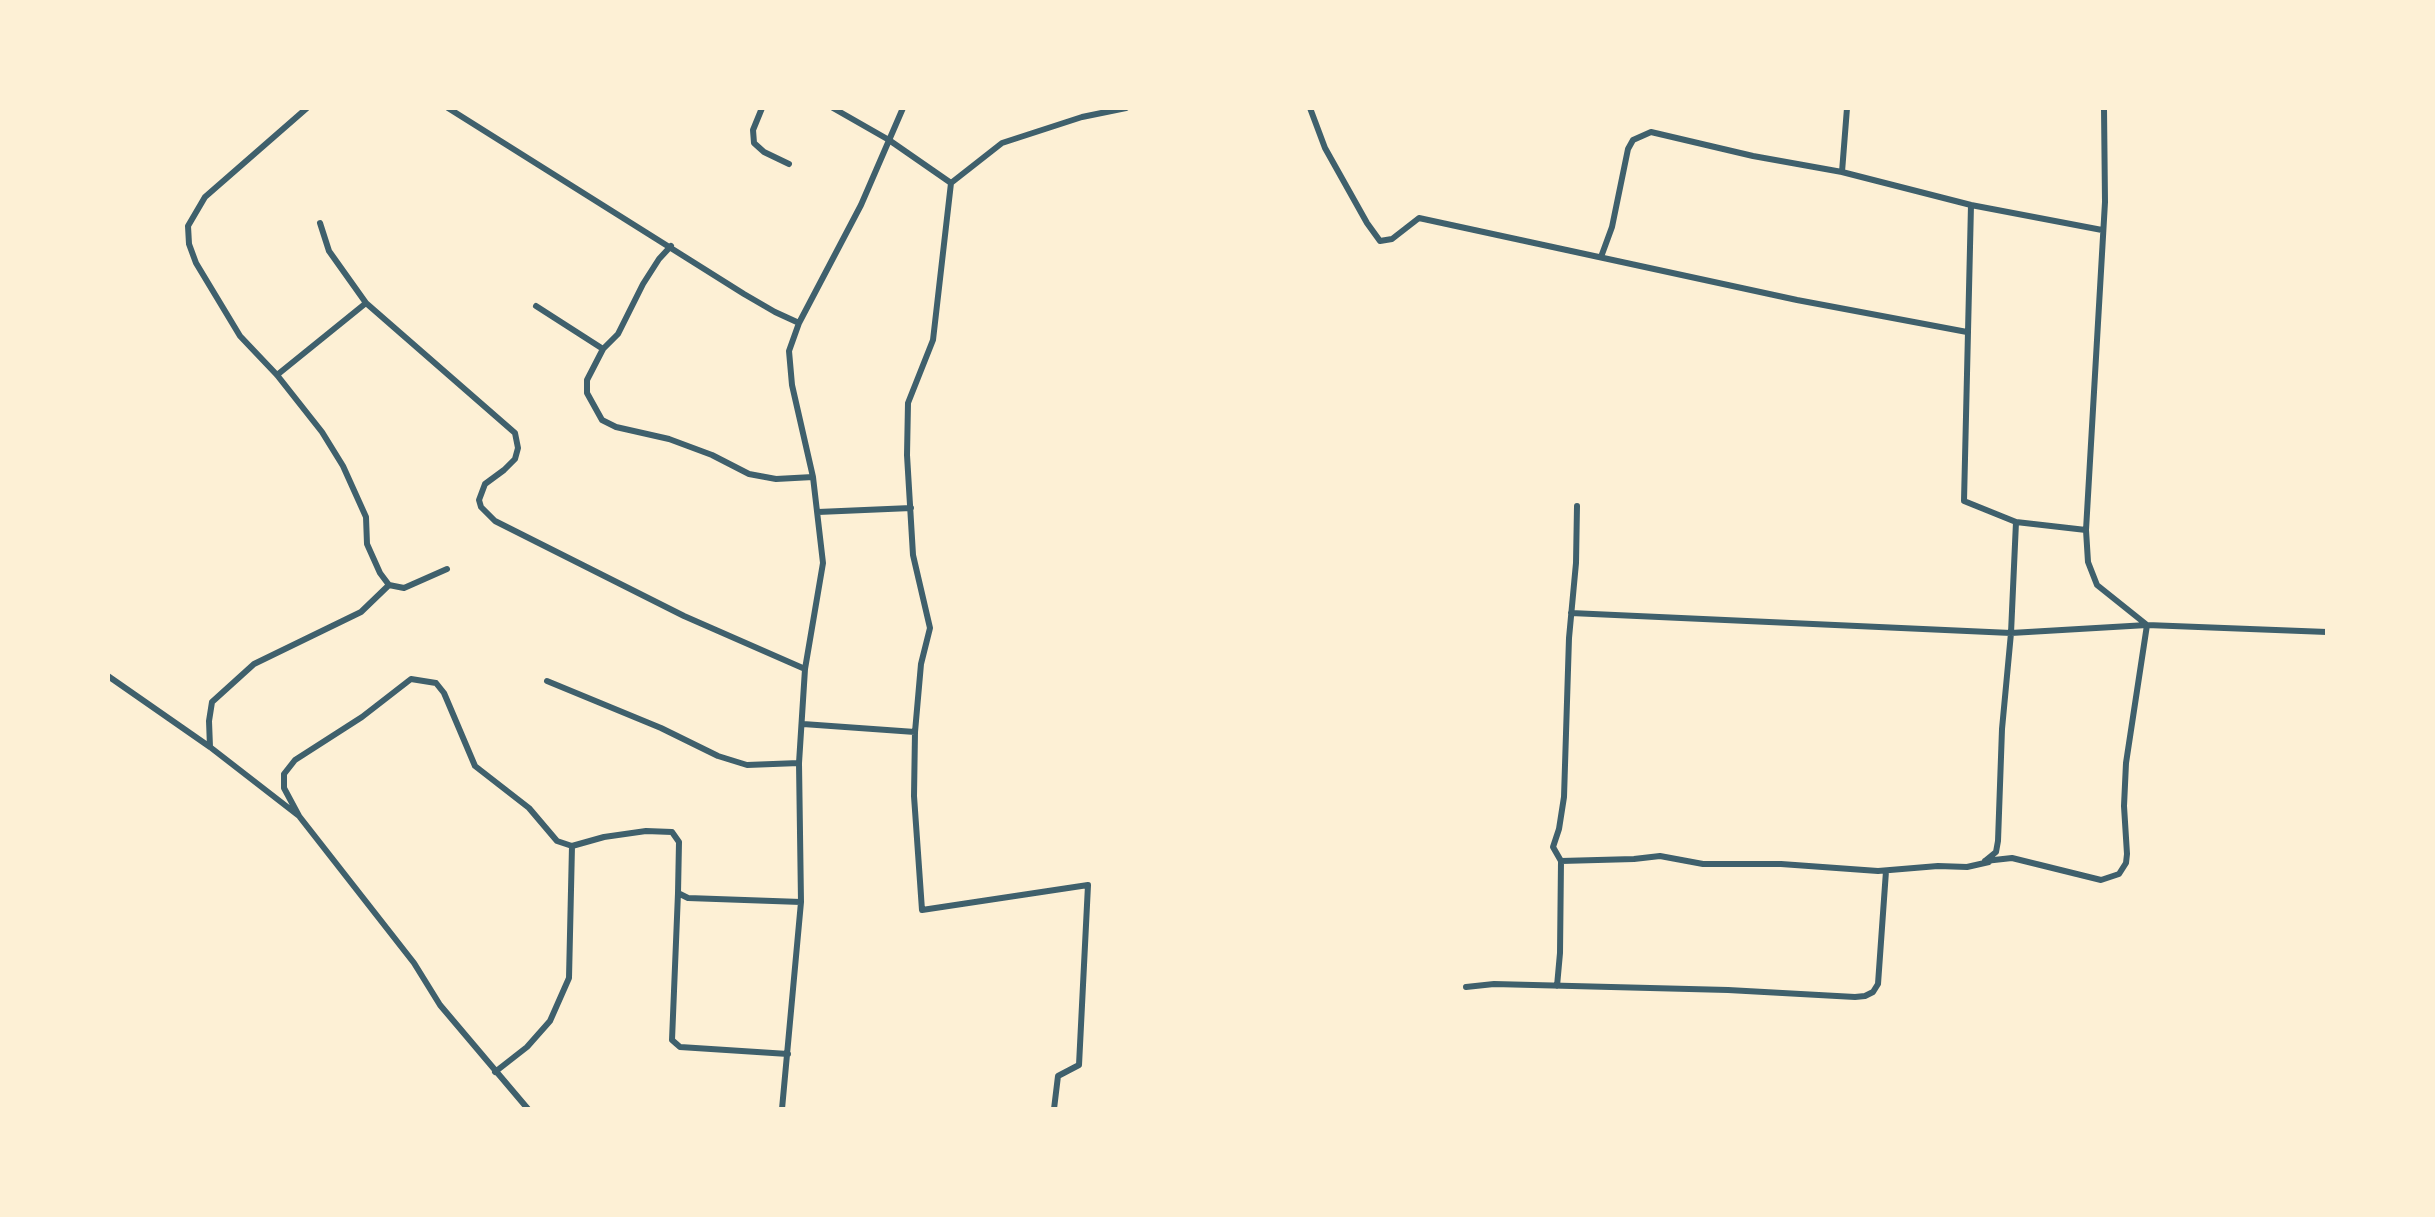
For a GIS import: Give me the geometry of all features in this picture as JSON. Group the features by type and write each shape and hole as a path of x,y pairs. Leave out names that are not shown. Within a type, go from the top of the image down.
{"street":[{"path":"307,108 205,196 188,226 189,244 201,272 240,336 277,375 322,432 343,466 366,517 367,544 380,573 389,585 404,588 447,569"},
{"path":"448,108 775,312 800,323"},
{"path":"762,108 753,130 754,143 764,152 789,164"},
{"path":"833,108 889,140 951,183"},
{"path":"782,1109 801,902 799,763 805,669 823,563 813,477 792,385 789,351 800,323 861,206 903,108"},
{"path":"1054,1109 1058,1076 1079,1065 1088,885 922,910 914,796 915,732 921,664 930,628 913,555 908,403 933,340 951,183 1002,143 1082,117 1126,108"},
{"path":"1311,108 1325,148 1367,223 1380,241 1392,239 1419,218 1797,300 1967,332"},
{"path":"1842,172 1847,108"},
{"path":"2104,108 2105,202 2086,530 2088,562 2097,585 2147,625"},
{"path":"1601,257 1612,227 1628,149 1633,140 1651,132 1753,156 1842,172 1971,205 2102,230"},
{"path":"1971,205 1964,501 2016,522 2086,530"},
{"path":"320,223 329,251 366,303 515,433 518,448 515,459 485,484 478,500 481,507 495,521 684,616 805,669"},
{"path":"671,246 659,259 643,284 618,334 603,349 586,380 587,393 602,420 616,427 669,439 712,455 749,474 776,479 813,477"},
{"path":"277,375 366,303"},
{"path":"536,306 603,349"},
{"path":"1557,986 1560,953 1561,861 1553,847 1564,797 1577,506"},
{"path":"818,512 911,508"},
{"path":"1985,861 1996,852 1998,841 2002,729 2011,633 2016,522"},
{"path":"210,747 209,720 212,702 254,664 361,612 389,585"},
{"path":"1571,613 2011,633 2147,625 2327,632"},
{"path":"1985,861 2012,858 2101,880 2119,874 2126,863 2124,806 2126,763 2147,625"},
{"path":"108,676 210,747 299,816"},
{"path":"528,1109 440,1005 414,963 299,816 284,788 284,774 295,760 363,717 411,679 436,683 444,693 475,766 529,808 557,841 572,846 604,837 646,831 672,832 679,842 672,1040 680,1047 788,1054"},
{"path":"547,681 660,728 718,756 747,765 799,763"},
{"path":"803,724 915,732"},
{"path":"495,1072 527,1047 550,1021 568,978 572,846"},
{"path":"1561,861 1660,856 1703,864 1781,864 1848,871 1886,871 1938,866 1967,867 1989,862 1985,861"},
{"path":"1466,987 1494,984 1865,996 1873,992 1878,984 1886,871"},
{"path":"678,893 688,898 801,902"}]}
